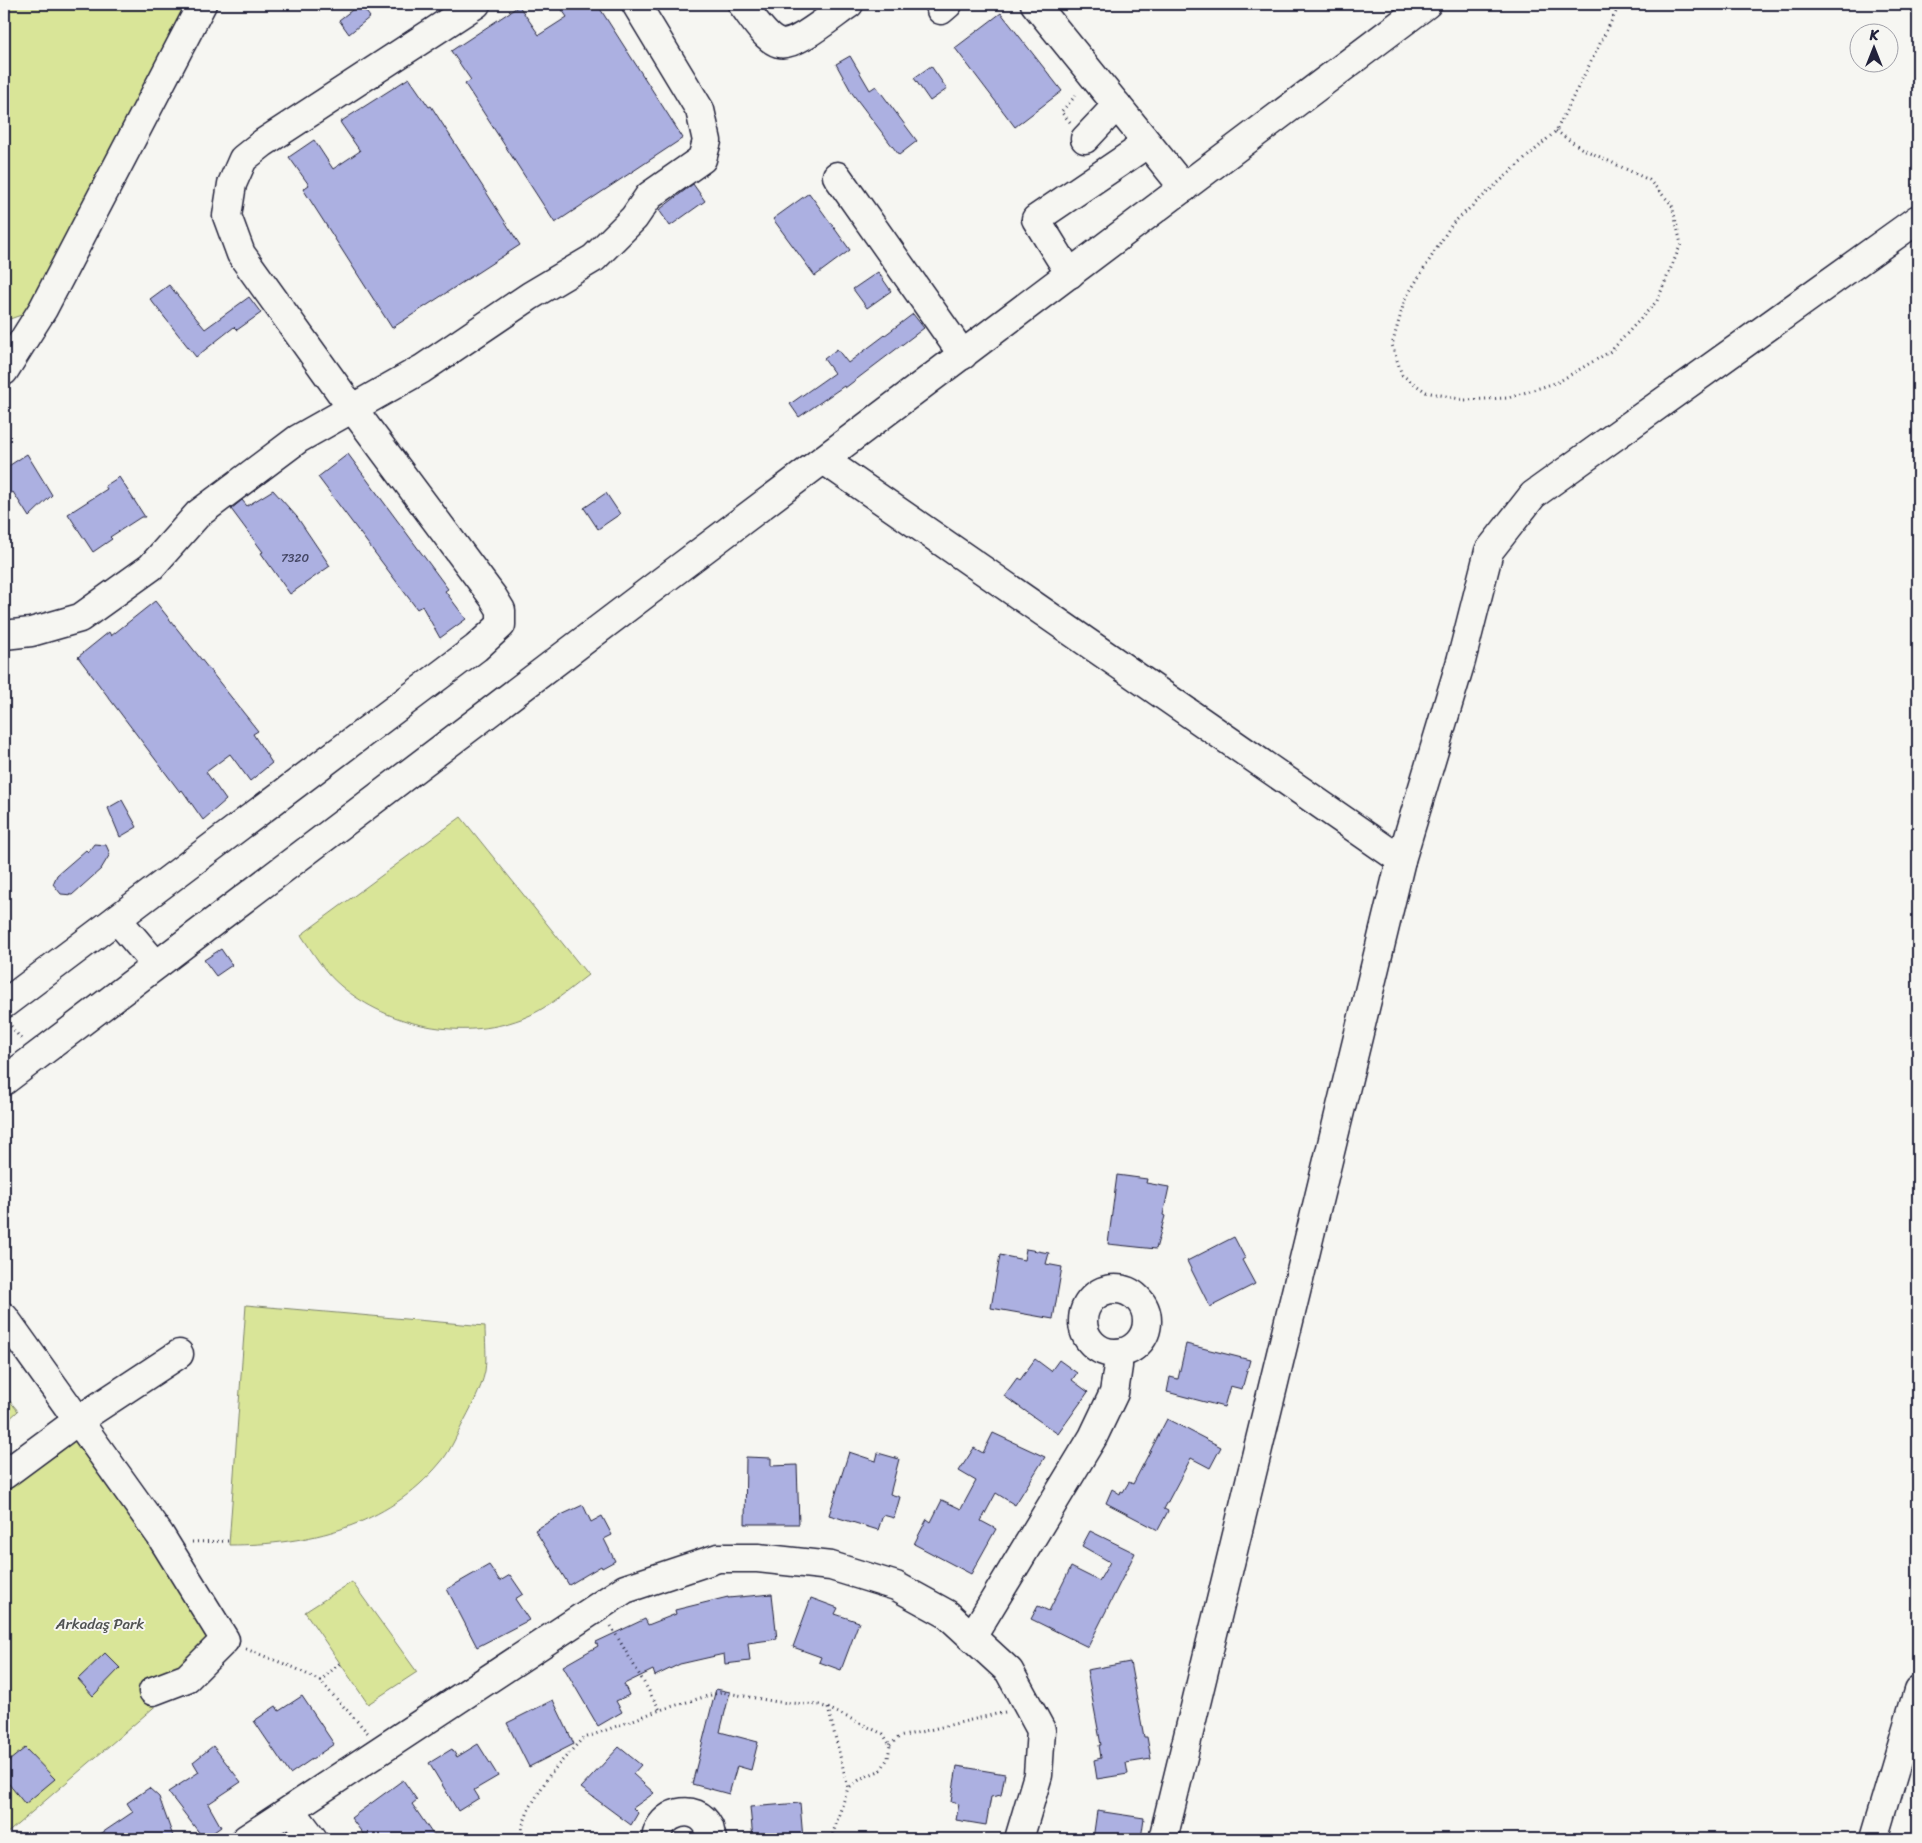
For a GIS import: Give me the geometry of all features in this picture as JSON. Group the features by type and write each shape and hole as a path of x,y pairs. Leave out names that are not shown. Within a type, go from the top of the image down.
{"street":[{"path":"8,356 43,309 202,4"},
{"path":"4,1004 476,648 501,625 501,610 493,597 240,254 227,216 232,184 243,159 263,143 476,4"},
{"path":"4,635 31,632 80,618 151,567 198,514 298,440 422,368 530,296 594,258 634,218 649,196 702,159 706,141 700,110 636,4"},
{"path":"742,4 769,38 779,43 788,44 849,4"},
{"path":"1035,4 1184,188"},
{"path":"4,1081 1428,4"},
{"path":"1084,139 1117,105"},
{"path":"1070,274 1036,219 1135,152 1143,138"},
{"path":"836,176 963,355"},
{"path":"1163,1839 1401,860 1461,661 1489,551 1533,495 1918,219"},
{"path":"824,460 1401,860"},
{"path":"117,919 156,965"},
{"path":"4,1317 165,1543 225,1640 187,1678 153,1691"},
{"path":"972,1637 1093,1437 1114,1393 1118,1353"},
{"path":"4,1476 77,1421 179,1354"},
{"path":"246,1839 625,1589 718,1558 758,1558 831,1566 896,1586 947,1614 1009,1671 1040,1730 1038,1775 1019,1839"},
{"path":"1874,1839 1918,1691"},
{"path":"291,1810 313,1839"},
{"path":"656,1839 660,1825 667,1818 684,1812 694,1814 702,1819 708,1827 712,1839"}],"path":[{"path":"1556,131 1581,148 1649,180 1672,205 1681,244 1657,301 1612,351 1558,382 1508,398 1465,400 1426,392 1402,375 1392,344 1404,299 1452,224 1556,131 1620,4"},
{"path":"165,1543 229,1541"},
{"path":"600,1606 660,1710"},
{"path":"225,1640 295,1668 320,1681 382,1749"},
{"path":"320,1681 340,1663"},
{"path":"523,1839 522,1827 529,1809 550,1774 582,1739 660,1710 721,1692 778,1702 819,1705 883,1734 890,1745"},
{"path":"828,1708 848,1788 831,1839"},
{"path":"848,1788 880,1770 888,1758 890,1745 899,1737 1012,1711 1031,1711"}],"green space":[{"path":"4,4 190,4 30,312 4,321"},
{"path":"461,817 588,975 539,1011 498,1026 475,1029 427,1026 382,1012 360,1000 335,981 301,935"},
{"path":"246,1305 485,1326 486,1360 483,1378 478,1393 452,1446 443,1459 419,1485 396,1503 371,1517 344,1528 317,1536 288,1541 229,1545"},
{"path":"4,1394 18,1411 4,1424"},
{"name":"Arkadaş Park","path":"77,1421 160,1535 216,1654 4,1836 4,1475"},
{"path":"352,1582 417,1672 368,1704 305,1612"}],"building":[{"path":"360,4 370,17 349,34 339,20"},
{"path":"558,4 597,4 683,138 555,223 465,84 471,80 451,51 519,6 539,35 567,17"},
{"path":"1001,13 1062,91 1015,127 955,48"},
{"path":"850,56 870,90 876,86 917,141 899,155 852,93 836,64"},
{"path":"931,66 947,89 930,101 914,78"},
{"path":"409,78 429,107 431,106 520,245 392,328 303,189 309,185 289,157 314,140 333,169 360,151 340,122"},
{"path":"693,184 705,201 670,226 659,210"},
{"path":"809,193 850,250 815,276 773,219"},
{"path":"878,272 891,291 867,308 853,289"},
{"path":"169,285 205,329 249,297 261,313 237,330 234,327 196,357 150,299"},
{"path":"913,314 924,328 845,388 844,386 799,417 790,404 834,373 824,359 837,349 848,363"},
{"path":"27,454 52,495 29,517 13,492 4,498 4,469"},
{"path":"348,454 448,589 445,591 466,619 440,638 422,606 417,609 318,477"},
{"path":"119,477 145,517 141,517 110,537 112,539 93,552 68,514 107,489 105,486"},
{"path":"273,490 297,517 330,566 290,594 261,553 263,552 231,509 242,500 247,506"},
{"path":"606,493 620,514 598,529 584,508"},
{"path":"155,601 258,731 253,734 272,763 250,781 230,754 206,772 226,800 203,820 182,790 180,792 78,657 109,632 111,636"},
{"path":"122,800 137,827 120,837 108,808"},
{"path":"94,844 106,845 110,854 101,869 72,895 61,894 53,884 57,875 86,850 88,852"},
{"path":"221,949 232,965 216,976 204,960"},
{"path":"1117,1175 1147,1179 1146,1183 1169,1187 1163,1215 1165,1216 1156,1249 1108,1244"},
{"path":"1234,1237 1245,1258 1242,1260 1255,1284 1210,1307 1187,1261"},
{"path":"1026,1249 1049,1253 1046,1264 1062,1267 1053,1319 991,1308 1000,1255 1024,1260"},
{"path":"1186,1344 1250,1360 1242,1389 1230,1386 1224,1407 1167,1392 1170,1377 1178,1379"},
{"path":"1035,1359 1051,1371 1059,1360 1077,1373 1072,1380 1088,1392 1058,1434 1004,1396 1017,1378 1020,1380"},
{"path":"1167,1419 1221,1447 1210,1468 1191,1458 1164,1509 1168,1511 1158,1530 1106,1503 1112,1489 1120,1494 1129,1482 1133,1484"},
{"path":"993,1433 1045,1457 1015,1505 996,1493 981,1521 996,1529 971,1574 914,1544 927,1519 931,1522 942,1500 961,1509 976,1481 959,1471 974,1448 983,1453"},
{"path":"849,1452 876,1461 878,1453 899,1459 890,1494 900,1497 894,1518 883,1515 878,1530 829,1515"},
{"path":"746,1457 771,1458 771,1466 797,1465 799,1524 745,1524"},
{"path":"583,1505 591,1522 602,1516 612,1535 604,1539 615,1561 602,1568 601,1566 569,1585 535,1530"},
{"path":"1090,1531 1135,1553 1088,1647 1031,1619 1038,1606 1049,1611 1071,1567 1099,1581 1110,1562 1082,1546"},
{"path":"489,1565 500,1581 510,1575 523,1594 515,1599 529,1620 477,1647 447,1589"},
{"path":"772,1594 777,1639 748,1643 750,1661 725,1664 724,1654 680,1664 655,1676 653,1670 624,1684 629,1695 616,1701 622,1712 598,1726 563,1666 598,1646 596,1642 645,1619 648,1625 676,1614 675,1610 728,1597"},
{"path":"811,1598 838,1608 835,1614 859,1622 841,1670 819,1662 821,1657 793,1647"},
{"path":"105,1653 120,1668 93,1696 78,1679"},
{"path":"1130,1662 1144,1737 1147,1737 1151,1759 1126,1763 1128,1774 1097,1779 1094,1760 1101,1758 1099,1745 1101,1745 1087,1670"},
{"path":"716,1689 730,1692 720,1732 758,1742 751,1770 737,1766 729,1794 692,1784"},
{"path":"302,1696 334,1744 290,1774 254,1721 276,1706 279,1711"},
{"path":"553,1700 574,1744 529,1767 507,1723"},
{"path":"478,1744 498,1776 474,1790 479,1798 458,1811 429,1763 452,1749 457,1757"},
{"path":"213,1746 241,1782 208,1804 221,1827 204,1839 168,1792 199,1772 193,1762"},
{"path":"619,1747 641,1765 633,1774 654,1793 633,1808 638,1813 631,1825 581,1788"},
{"path":"25,1748 55,1779 25,1804 4,1778 4,1765"},
{"path":"957,1766 1005,1774 1001,1795 991,1797 986,1825 956,1820 959,1804 951,1802"},
{"path":"403,1780 417,1800 412,1804 436,1839 367,1839 351,1818"},
{"path":"149,1788 159,1797 174,1839 93,1839 133,1812 127,1803"},
{"path":"800,1803 803,1839 753,1839 750,1807"},
{"path":"1097,1811 1144,1818 1141,1839 1093,1839"}]}
